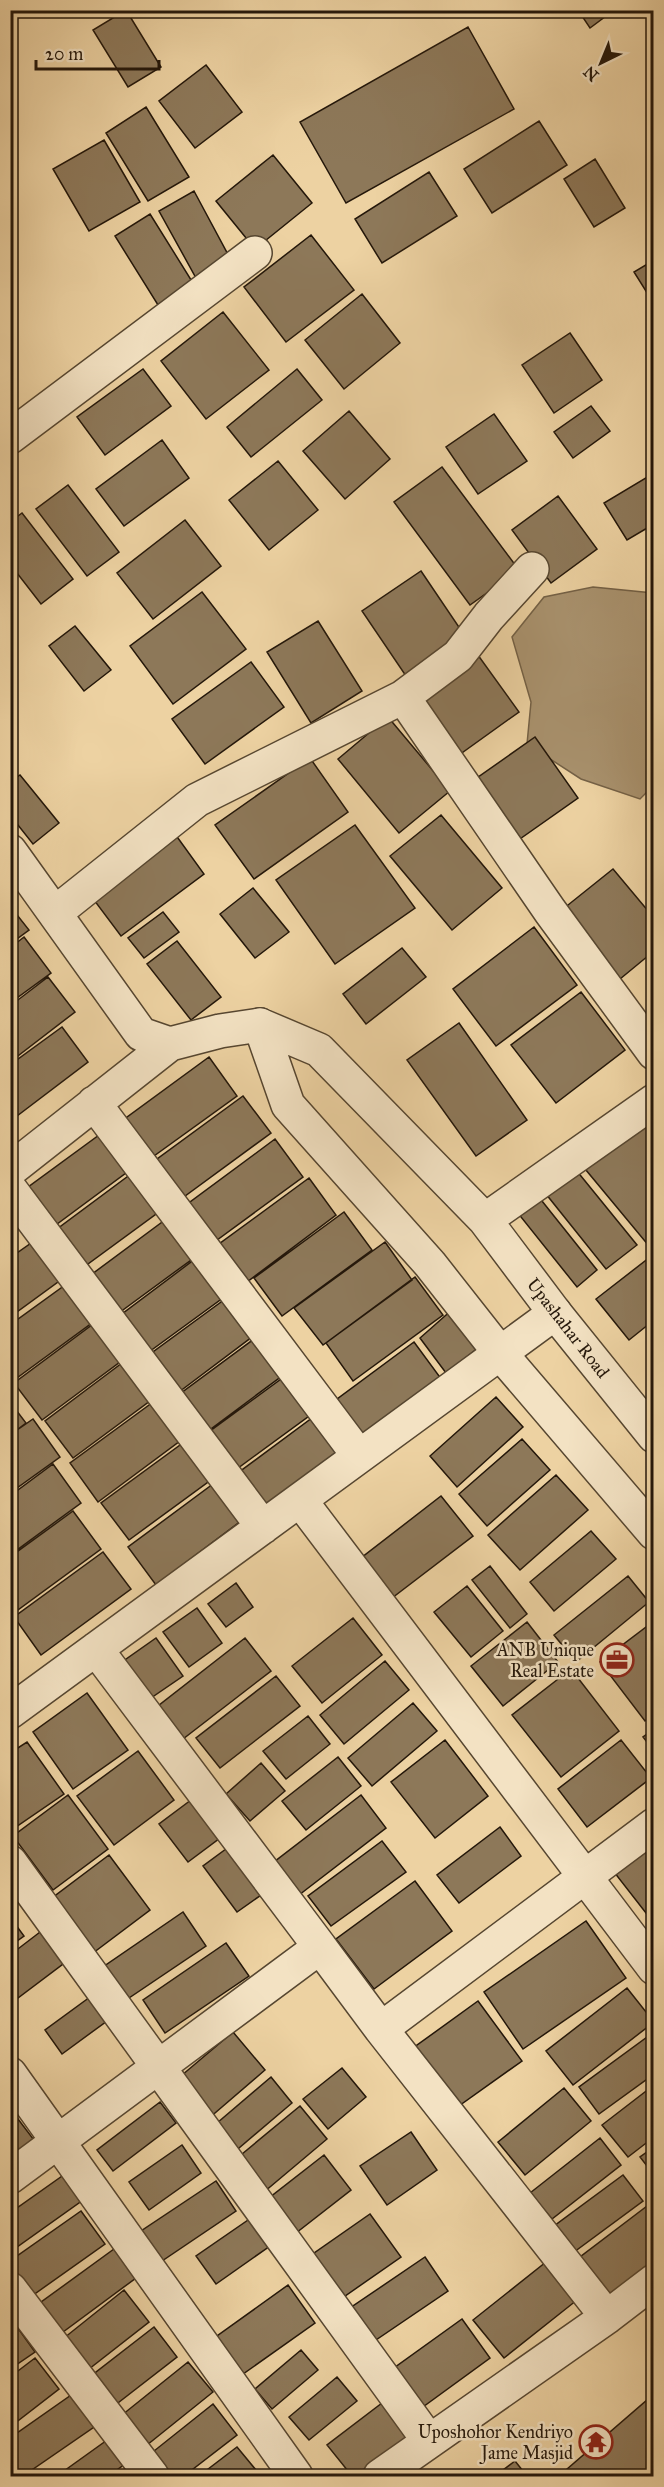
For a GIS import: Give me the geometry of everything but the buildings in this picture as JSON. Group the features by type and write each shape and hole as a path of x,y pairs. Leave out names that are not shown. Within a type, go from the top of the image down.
{"street":[{"path":"10,437 255,253"},
{"path":"55,913 197,800 403,697 458,656 489,616 532,569"},
{"path":"403,697 550,911 654,1053"},
{"path":"10,851 141,1034 171,1044"},
{"path":"10,1170 171,1044 220,1031 260,1025 288,1105 430,1264 500,1353 654,1533"},
{"name":"Upashahar Road","path":"260,1025 319,1050 485,1220 555,1313 654,1436"},
{"path":"485,1220 654,1101"},
{"path":"94,1103 359,1456"},
{"path":"10,1189 263,1527"},
{"path":"10,1712 555,1313"},
{"path":"300,1500 654,1968"},
{"path":"96,1649 381,2030 607,2317"},
{"path":"381,2030 654,1826"},
{"path":"10,1862 429,2441"},
{"path":"10,2177 320,1947"},
{"path":"10,2074 296,2476"},
{"path":"398,2472 429,2441 607,2317 654,2281"},
{"path":"10,2289 152,2476"}],"shaded area":[{"path":"593,587 653,593 653,786 640,799 581,779 527,744 531,702 512,637 544,597"}],"place":[{"name":"ANB Unique Real Estate","path":"617,1660"},
{"name":"Uposhohor Kendriyo Jame Masjid","path":"596,2442"}]}
